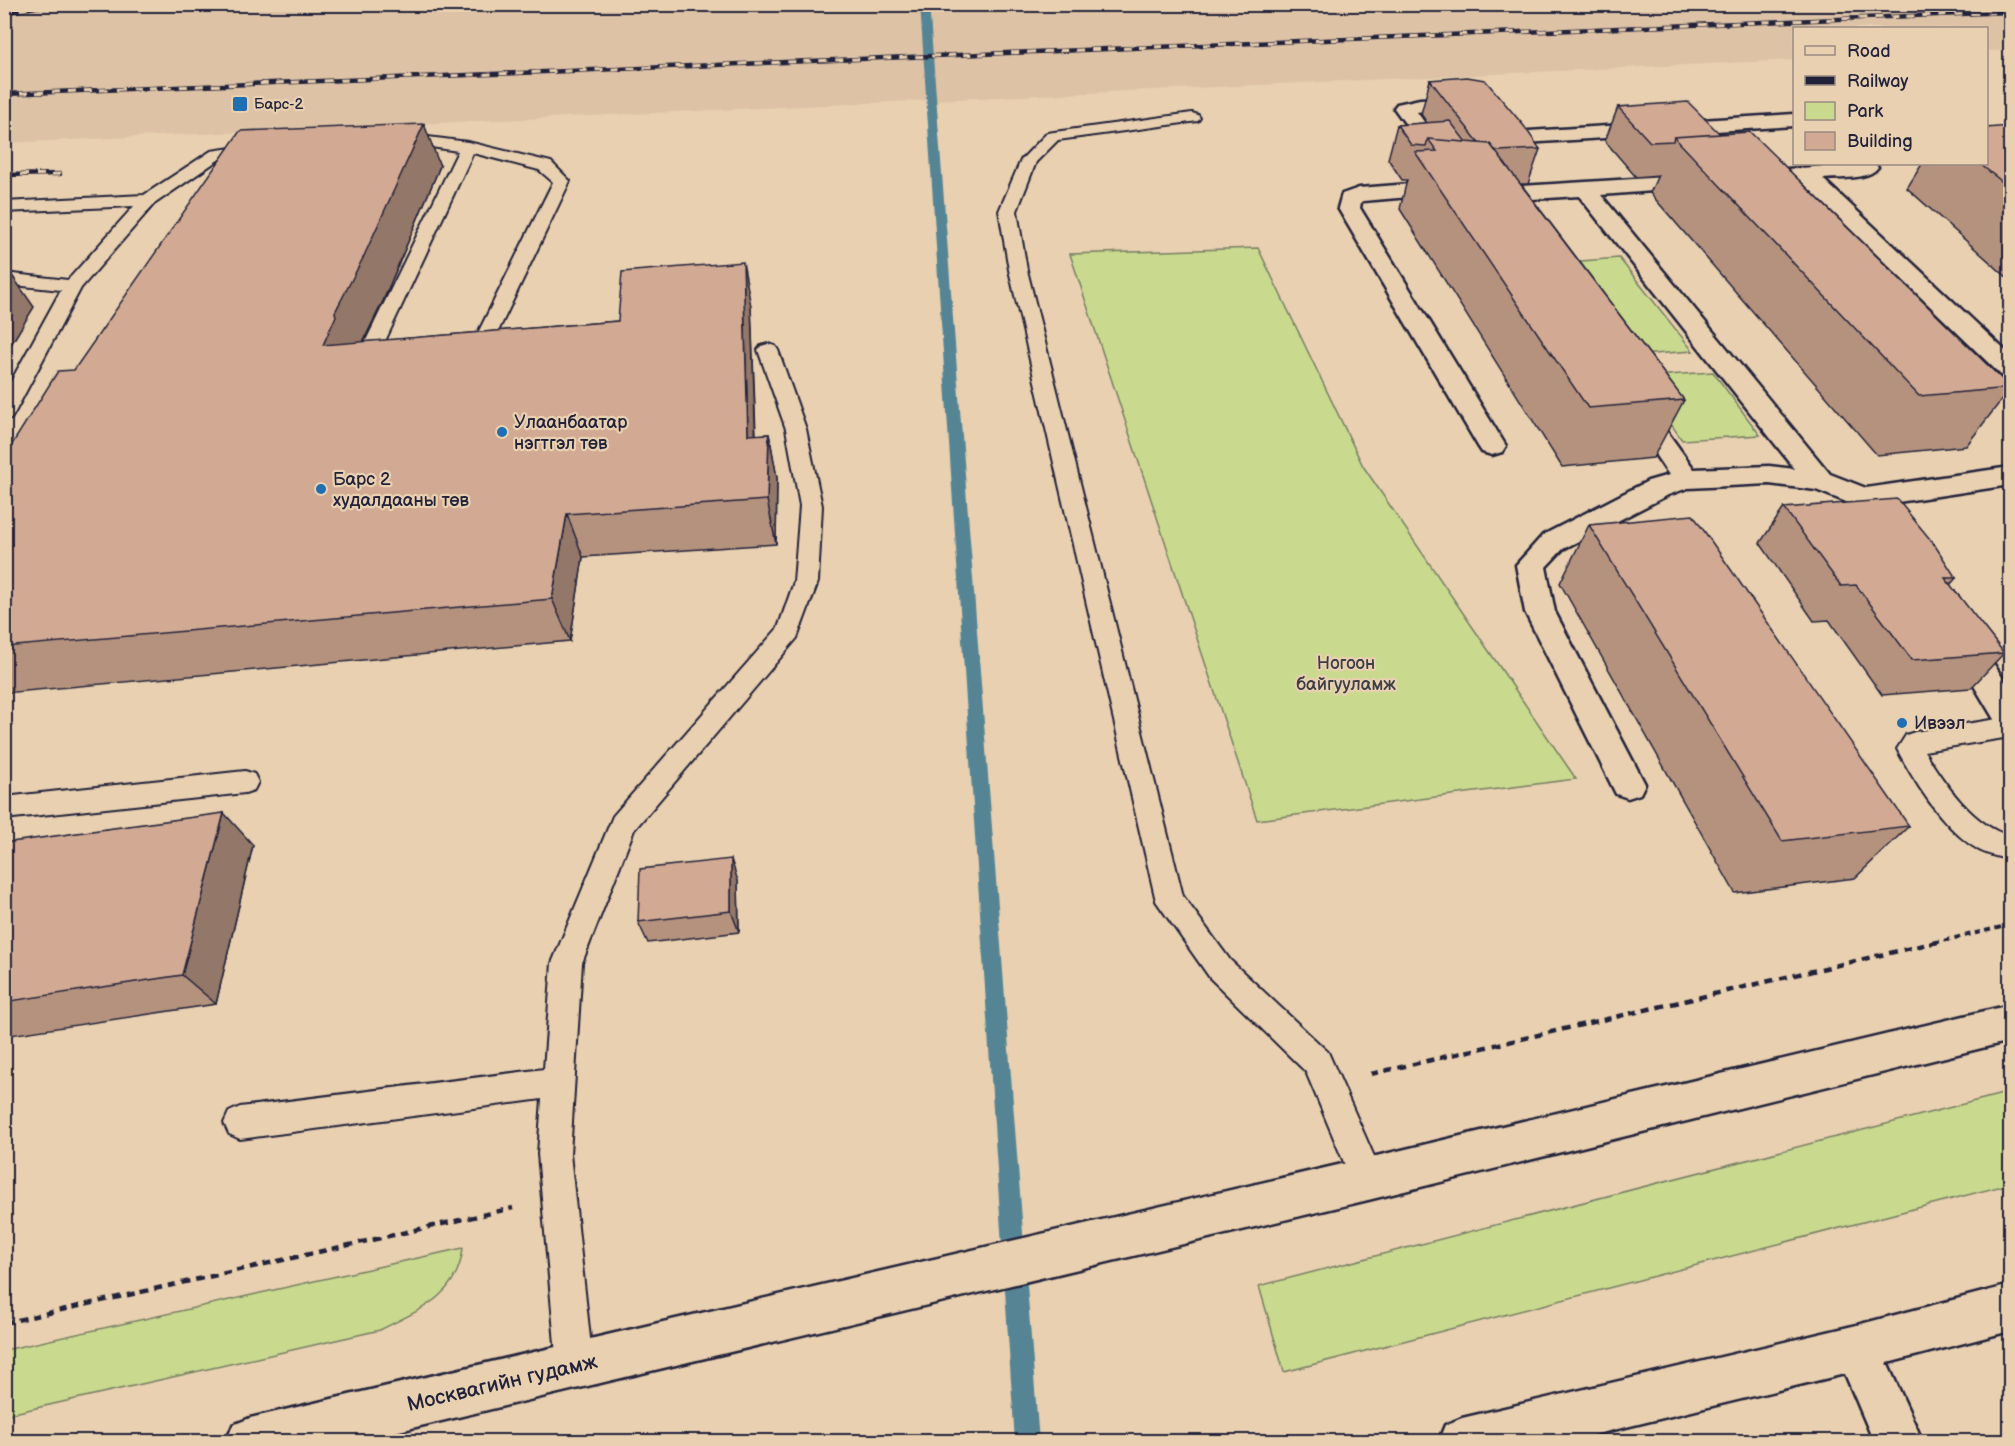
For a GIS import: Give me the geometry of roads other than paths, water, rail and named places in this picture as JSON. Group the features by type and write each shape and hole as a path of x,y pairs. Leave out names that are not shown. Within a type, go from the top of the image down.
{"main road":[{"path":"1429,143 1404,108 1471,102 1482,107 1502,135 1510,138 1793,120"},
{"path":"1510,138 1523,156"},
{"path":"1492,446 1349,207 1350,199 1380,191 1458,188 1488,195 1541,182 1585,189 1807,175 1865,169 1867,167 1865,165"},
{"path":"1807,175 2010,369"},
{"path":"1585,189 1820,481"},
{"path":"1488,195 1506,222"},
{"path":"1626,394 1686,479"},
{"path":"1628,784 1540,612 1531,565 1553,542 1658,488 1686,479 1769,475 1820,481 1864,498 1891,529 1910,558"},
{"path":"1864,498 2010,476"},
{"path":"1947,615 2010,717"},
{"name":"Москвагийн гудамж","path":"250,1442 1368,1179 2010,1023"},
{"path":"1462,1442 1857,1348 2010,1308"},
{"path":"1857,1348 1899,1442"}],"lane":[{"path":"1192,118 1053,136 1029,160 1008,211 1017,270 1170,902 1220,969 1317,1062 1368,1179"},
{"path":"380,138 391,137 468,147 544,166 562,181 483,342 463,354 443,359"},
{"path":"4,414 72,286 148,200 217,154 278,147"},
{"path":"397,364 385,364 368,357 468,147"},
{"path":"4,207 148,200"},
{"path":"4,278 72,286"},
{"path":"574,1366 554,1154 567,963 623,824 789,632 806,582 811,506 796,429 768,350"},
{"path":"2010,727 1915,742 1910,748 1915,762 1969,827 1988,841 2010,848"},
{"path":"4,808 245,782"},
{"path":"240,1123 559,1082"}],"waterway":[{"path":"924,4 1027,1442"}],"railway":[{"path":"4,13 51,4"},
{"path":"4,94 2010,12"},
{"path":"4,175 60,174"}],"place":[{"name":"Барс-2","path":"240,104"},
{"name":"Улаанбаатар нэгтгэл төв","path":"502,432"},
{"name":"Барс 2 худалдааны төв","path":"321,489"},
{"name":"Ивээл","path":"1902,723"}],"park label":[{"name":"Ногоон байгууламж","path":"1346,673"}]}
